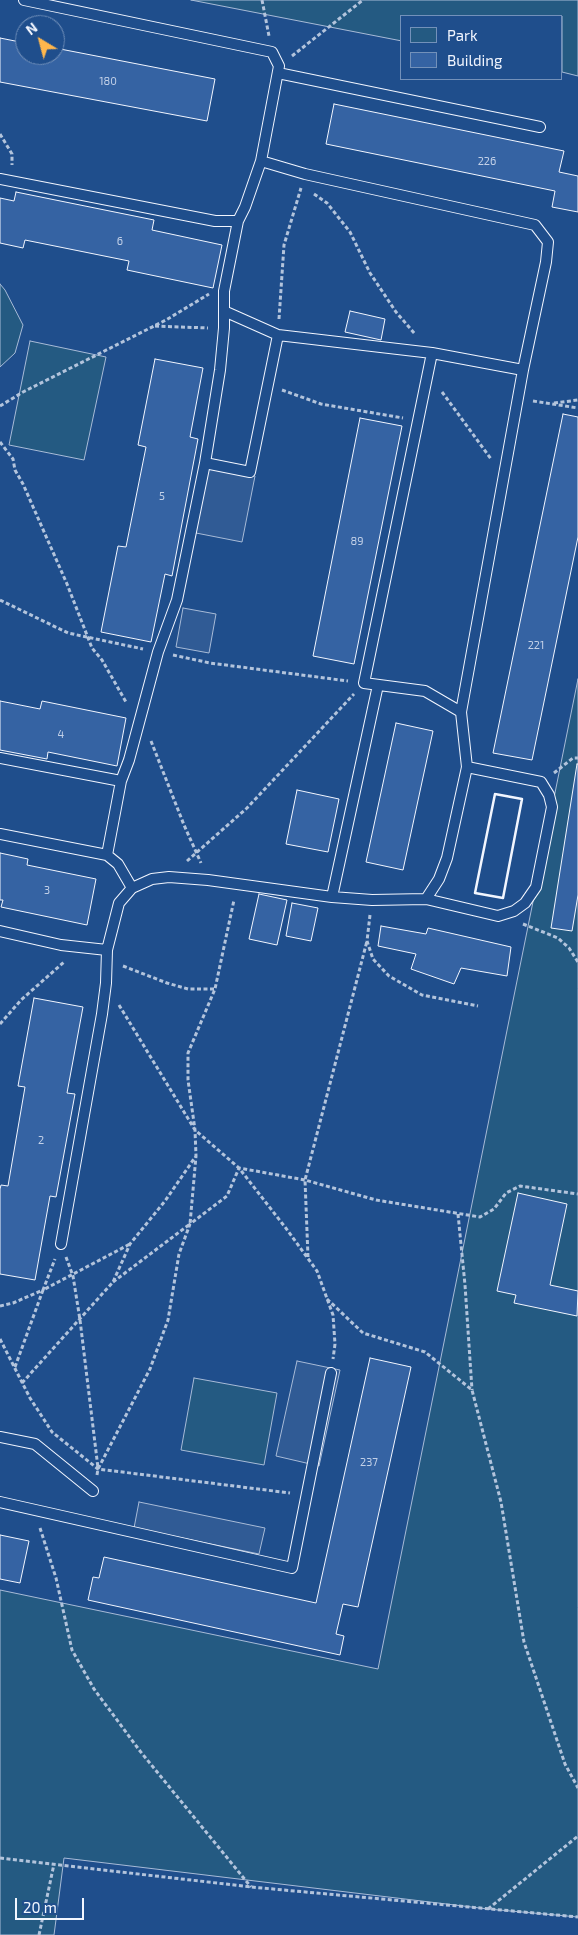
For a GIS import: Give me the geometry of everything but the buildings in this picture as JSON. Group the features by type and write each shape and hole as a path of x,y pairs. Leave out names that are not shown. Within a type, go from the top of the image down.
{"lane":[{"path":"24,0 272,52 279,69 261,161 245,207 238,221 224,290 224,328 220,370 205,463 177,600 158,652 138,722 122,781 107,855"},
{"path":"279,69 540,127"},
{"path":"261,161 305,174 535,226 548,242 546,262 517,399 460,712 467,768 447,858 439,878 426,899"},
{"path":"4,180 215,221 238,221"},
{"path":"224,311 278,334 432,353 523,370"},
{"path":"205,463 250,472 278,334"},
{"path":"432,353 364,683 425,691 460,712"},
{"path":"332,897 378,685"},
{"path":"0,758 122,781"},
{"path":"60,1244 102,1014 107,954 119,903 132,888 152,879 169,877 208,880 332,897 372,900 426,899 498,916 514,911 524,903 536,887 552,807 549,795 542,782 467,768"},
{"path":"0,834 107,855 118,864 132,888"},
{"path":"0,931 107,954"},
{"path":"0,1502 292,1568 331,1374"},
{"path":"0,1437 35,1444 93,1491"}],"path":[{"path":"262,0 272,52"},
{"path":"279,69 363,0"},
{"path":"0,134 12,154 12,166 4,180"},
{"path":"278,334 284,245 302,186 327,203 350,232 370,273 396,312 432,353"},
{"path":"0,406 23,392 154,326 211,293 224,290"},
{"path":"154,326 224,328"},
{"path":"428,373 503,476"},
{"path":"268,385 321,404 419,421"},
{"path":"517,399 578,408"},
{"path":"549,404 578,400"},
{"path":"0,442 13,459 15,470 67,584 92,648 102,660 138,722 153,743 184,825 208,880"},
{"path":"0,600 68,632 88,637 210,663 364,683"},
{"path":"169,877 247,808 364,683"},
{"path":"542,782 573,758 578,758"},
{"path":"93,1491 98,1469 150,1369 168,1320 179,1254 190,1224 196,1156 195,1130 188,1080 188,1053 215,989 237,884"},
{"path":"308,1259 305,1180 366,940 372,900"},
{"path":"498,916 558,938 578,962"},
{"path":"366,940 373,959 389,976 422,995 478,1006"},
{"path":"0,1024 21,1000 80,947"},
{"path":"107,954 167,984 188,989 215,989"},
{"path":"106,983 195,1130 239,1168 317,1271 333,1315 336,1344 331,1374"},
{"path":"113,1282 130,1244 165,1202 196,1156"},
{"path":"239,1168 305,1180 376,1200 480,1217 494,1209 506,1193 520,1186 578,1194"},
{"path":"22,1383 113,1282 227,1196 239,1168"},
{"path":"458,1214 466,1285 472,1390 500,1502 524,1642 565,1764 578,1788"},
{"path":"60,1244 73,1276 98,1469"},
{"path":"14,1368 60,1244"},
{"path":"0,1306 13,1303 73,1276 130,1244"},
{"path":"327,1299 363,1333 425,1352 472,1390"},
{"path":"0,1339 22,1383 52,1432 98,1469 306,1495"},
{"path":"35,1510 56,1578 72,1650 76,1658 94,1689 140,1751 251,1887"},
{"path":"488,1909 578,1836"},
{"path":"0,1858 251,1887 578,1917"},
{"path":"39,1935 54,1864"}],"green space":[{"path":"191,0 578,0 578,76 563,72 563,15 400,15 400,41"},
{"path":"0,284 23,325 15,353 0,367"},
{"path":"30,341 106,357 84,460 9,445"},
{"path":"578,679 578,1917 488,1909 64,1858 54,1935 0,1935 0,1590 378,1669"},
{"path":"194,1378 277,1393 264,1465 181,1450"}],"shaded area":[{"path":"208,467 255,476 242,542 196,533"},
{"path":"183,608 216,614 209,653 176,647"},
{"path":"297,1361 340,1370 319,1466 276,1456"},
{"path":"139,1502 265,1528 259,1554 134,1528"}],"wall":[{"path":"495,794 522,799 503,898 475,893 495,794"}]}
